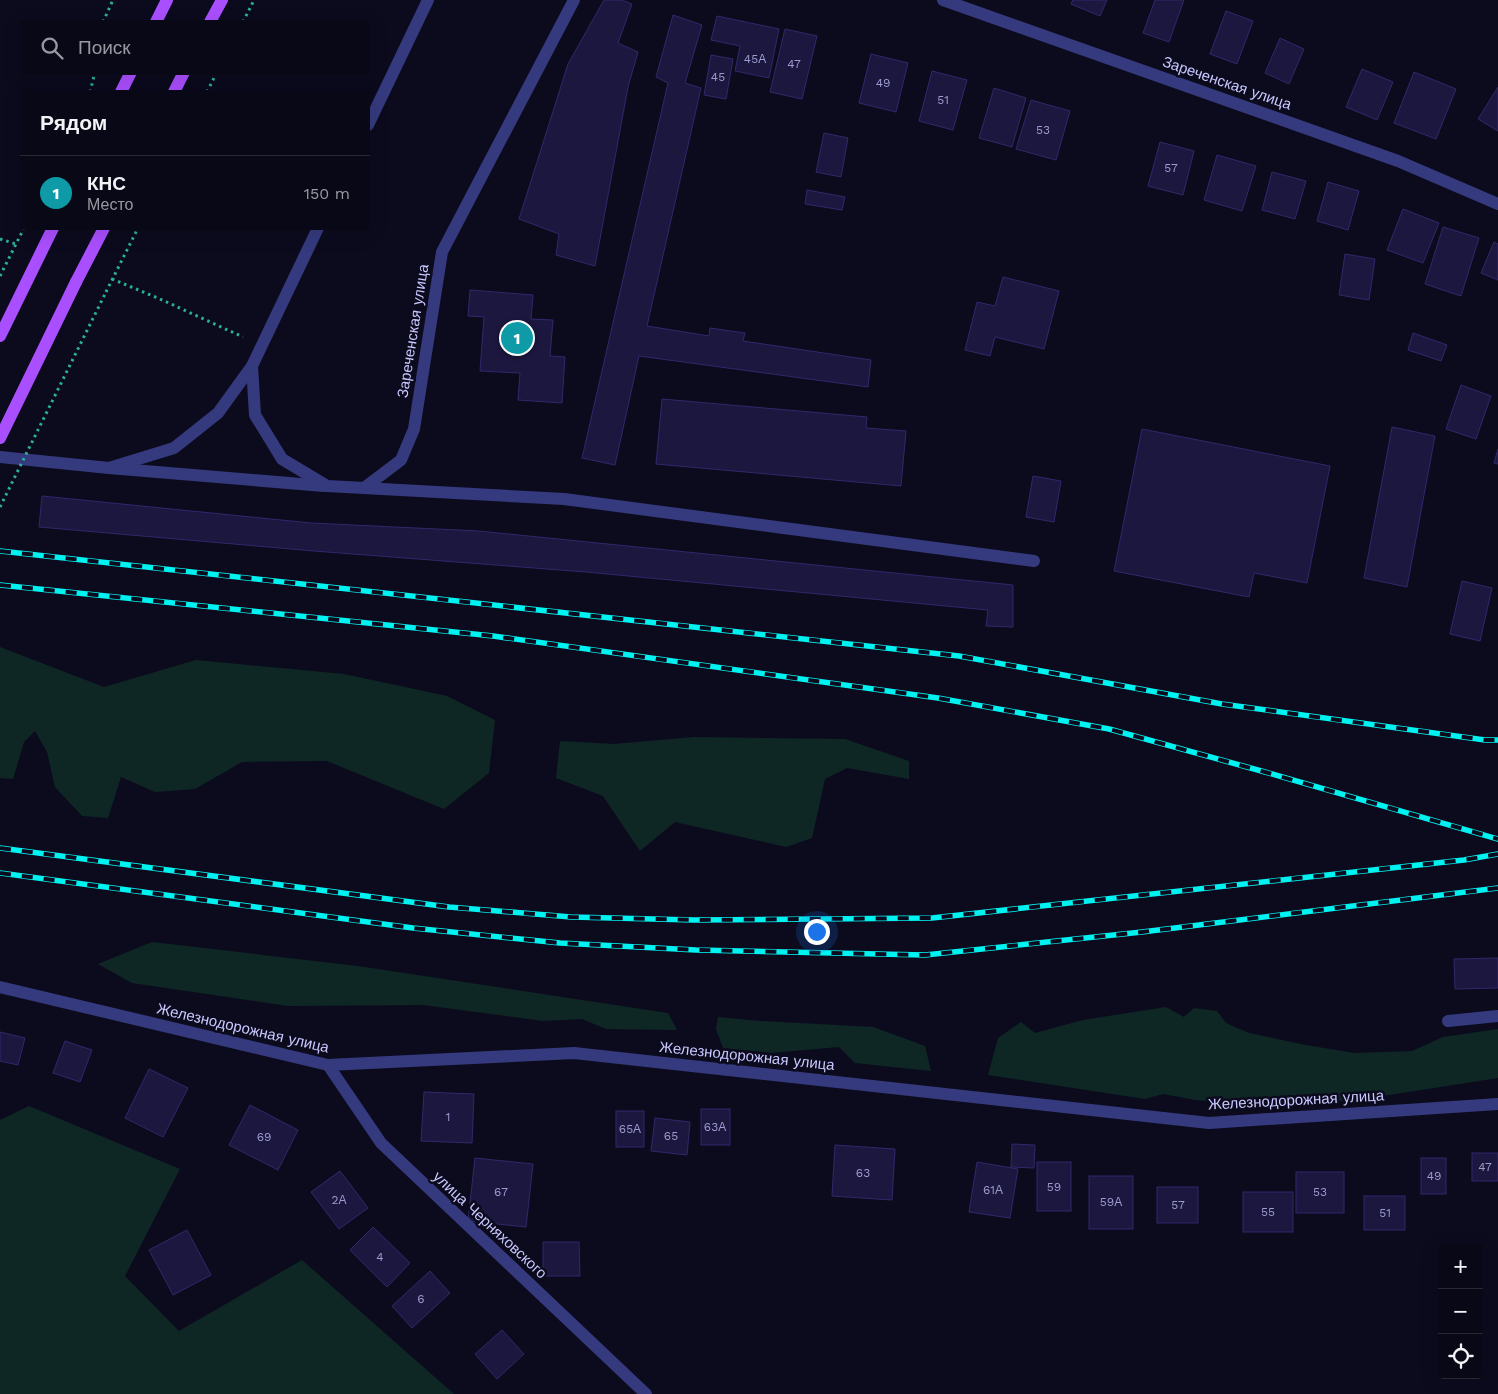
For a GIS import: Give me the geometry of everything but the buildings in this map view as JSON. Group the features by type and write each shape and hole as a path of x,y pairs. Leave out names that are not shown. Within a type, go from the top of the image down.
{"main road":[{"path":"157,20 167,0"},
{"path":"211,20 222,0"},
{"path":"122,90 130,75"},
{"path":"175,90 182,75"},
{"path":"0,336 52,230"},
{"path":"0,438 103,230"}],"street":[{"path":"370,121 428,0"},
{"name":"Зареченская улица","path":"364,488 401,460 414,429 442,252 574,0"},
{"name":"Зареченская улица","path":"943,0 1398,161 1498,204"},
{"path":"109,468 174,448 218,413 252,366 317,230"},
{"path":"252,366 254,415 282,459 326,486"},
{"path":"0,457 326,486 564,499 1034,561"},
{"name":"Железнодорожная улица","path":"0,987 328,1065 574,1053 1209,1123 1498,1104"},
{"path":"1448,1021 1498,1016"},
{"name":"улица Черняховского","path":"328,1065 381,1143 646,1394"}],"path":[{"path":"104,20 113,0"},
{"path":"244,20 254,0"},
{"path":"90,90 94,75"},
{"path":"208,90 216,75"},
{"path":"0,276 23,230"},
{"path":"0,507 137,230"},
{"path":"0,239 16,244"},
{"path":"112,279 160,298 243,337"},
{"path":"240,344 247,328"},
{"path":"26,440 35,441"}],"green space":[{"path":"0,647 104,687 196,660 344,674 447,696 495,720 489,773 444,809 327,761 242,762 195,789 155,792 121,777 108,818 82,816 55,787 47,752 35,731 24,742 13,779 0,778"},
{"path":"694,737 845,739 909,761 909,779 847,768 825,779 812,838 786,847 675,822 640,851 603,796 556,778 560,741 614,744"},
{"path":"152,942 358,966 668,1013 677,1030 606,1029 582,1019 543,1021 423,1005 288,1006 132,983 98,964"},
{"path":"1166,1007 1184,1017 1194,1008 1217,1011 1226,1023 1249,1033 1354,1053 1412,1051 1443,1037 1498,1029 1498,1078 1357,1100 1263,1106 1196,1100 1163,1094 1145,1099 988,1075 998,1038 1021,1022 1035,1033 1083,1020"},
{"path":"718,1017 873,1027 925,1046 931,1071 855,1063 839,1047 771,1053 723,1048 716,1029"},
{"path":"29,1106 180,1169 125,1276 179,1331 302,1260 454,1394 0,1394 0,1120"}],"railway":[{"path":"0,551 959,656 1222,704 1485,740 1498,740"},
{"path":"0,585 493,636 938,698 1109,729 1498,839"},
{"path":"0,848 449,907 571,917 694,920 932,918 1464,860 1498,854"},
{"path":"0,873 413,928 560,943 696,950 925,955 1142,932 1498,888"}],"place":[{"name":"КНС","path":"517,338"}]}
